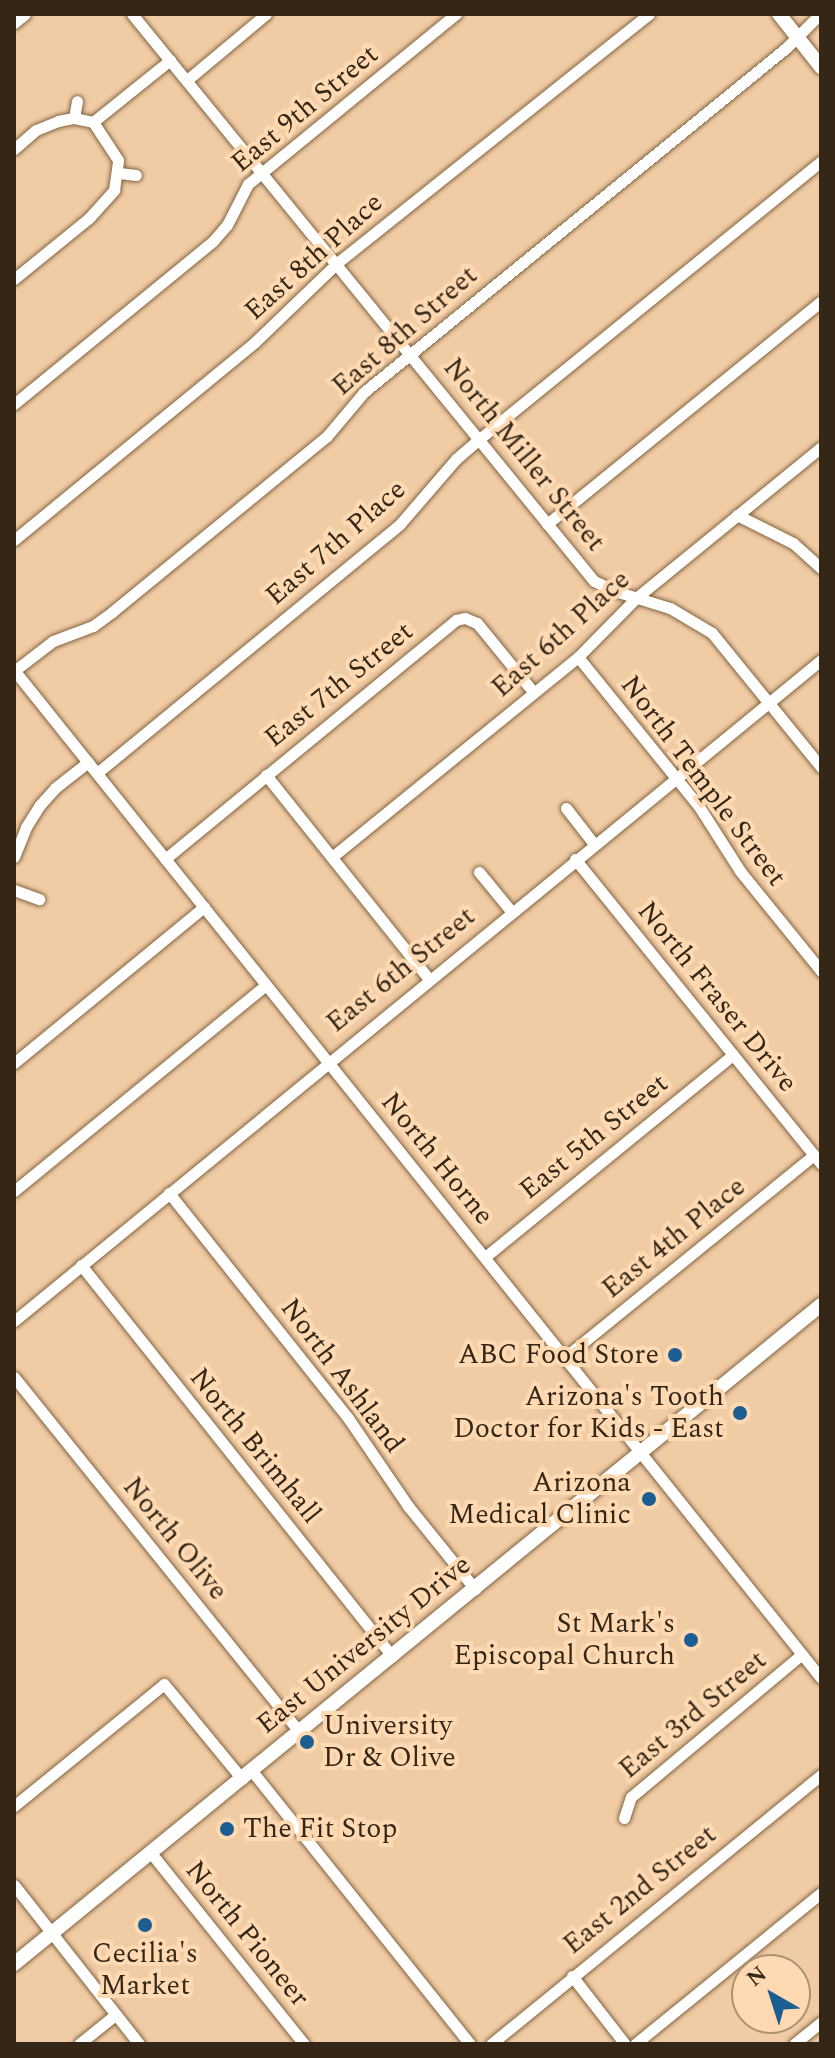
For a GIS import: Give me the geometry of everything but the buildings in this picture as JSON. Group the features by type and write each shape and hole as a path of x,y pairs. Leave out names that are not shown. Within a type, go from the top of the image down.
{"main road":[{"path":"779,14 821,67"},
{"name":"East University Drive","path":"14,1964 821,1305"}],"street":[{"path":"14,23 25,14"},
{"name":"North Miller Street","path":"132,14 594,581 670,608 712,633 821,767"},
{"path":"187,80 266,14"},
{"name":"East 9th Street","path":"14,404 213,241 227,225 248,184 456,14"},
{"name":"East 8th Place","path":"14,540 255,342 337,263 649,14"},
{"name":"East 8th Street","path":"14,670 53,641 93,626 112,612 327,436 361,394 820,14"},
{"path":"93,122 170,60"},
{"path":"74,118 77,101"},
{"path":"14,149 36,130 74,118 93,122 114,150 119,173 107,202 14,279"},
{"name":"East 7th Place","path":"97,773 400,524 456,459 478,440 821,161"},
{"path":"119,173 136,175"},
{"path":"547,524 821,301"},
{"name":"East 6th Place","path":"332,857 578,657 636,598 821,447"},
{"path":"737,515 793,543 821,568"},
{"name":"East 7th Street","path":"165,859 461,618 477,623 534,693"},
{"name":"North Temple Street","path":"578,657 698,805 740,871 821,971"},
{"name":"East 6th Street","path":"14,1321 821,660"},
{"name":"North Horne","path":"14,670 821,1678"},
{"path":"15,851 39,806 55,788 88,762"},
{"path":"266,775 429,979"},
{"path":"566,808 594,844"},
{"name":"North Fraser Drive","path":"575,859 817,1160"},
{"path":"479,872 511,911"},
{"path":"14,890 39,899"},
{"path":"14,1063 204,907"},
{"path":"14,1191 266,985"},
{"name":"East 5th Street","path":"485,1257 733,1055"},
{"name":"East 4th Place","path":"564,1358 817,1160"},
{"name":"North Ashland","path":"169,1193 348,1418 408,1506 475,1589"},
{"name":"North Brimhall","path":"81,1265 392,1656"},
{"name":"North Olive","path":"14,1377 299,1732"},
{"name":"East 3rd Street","path":"624,1818 631,1797 801,1655"},
{"path":"14,1806 164,1684 247,1775 470,2044"},
{"name":"East 2nd Street","path":"491,2044 821,1775"},
{"name":"North Pioneer","path":"151,1853 304,2044"},
{"path":"14,1885 139,2044"},
{"path":"635,2044 821,1893"},
{"path":"572,1976 625,2044"},
{"path":"79,2044 115,2015"},
{"path":"794,2044 821,2022"}],"place":[{"name":"ABC Food Store","path":"675,1355"},
{"name":"Arizona's Tooth Doctor for Kids - East","path":"740,1413"},
{"name":"Arizona Medical Clinic","path":"649,1499"},
{"name":"St Mark's Episcopal Church","path":"691,1640"},
{"name":"University Dr & Olive","path":"307,1742"},
{"name":"The Fit Stop","path":"227,1829"},
{"name":"Cecilia's Market","path":"145,1925"}]}
